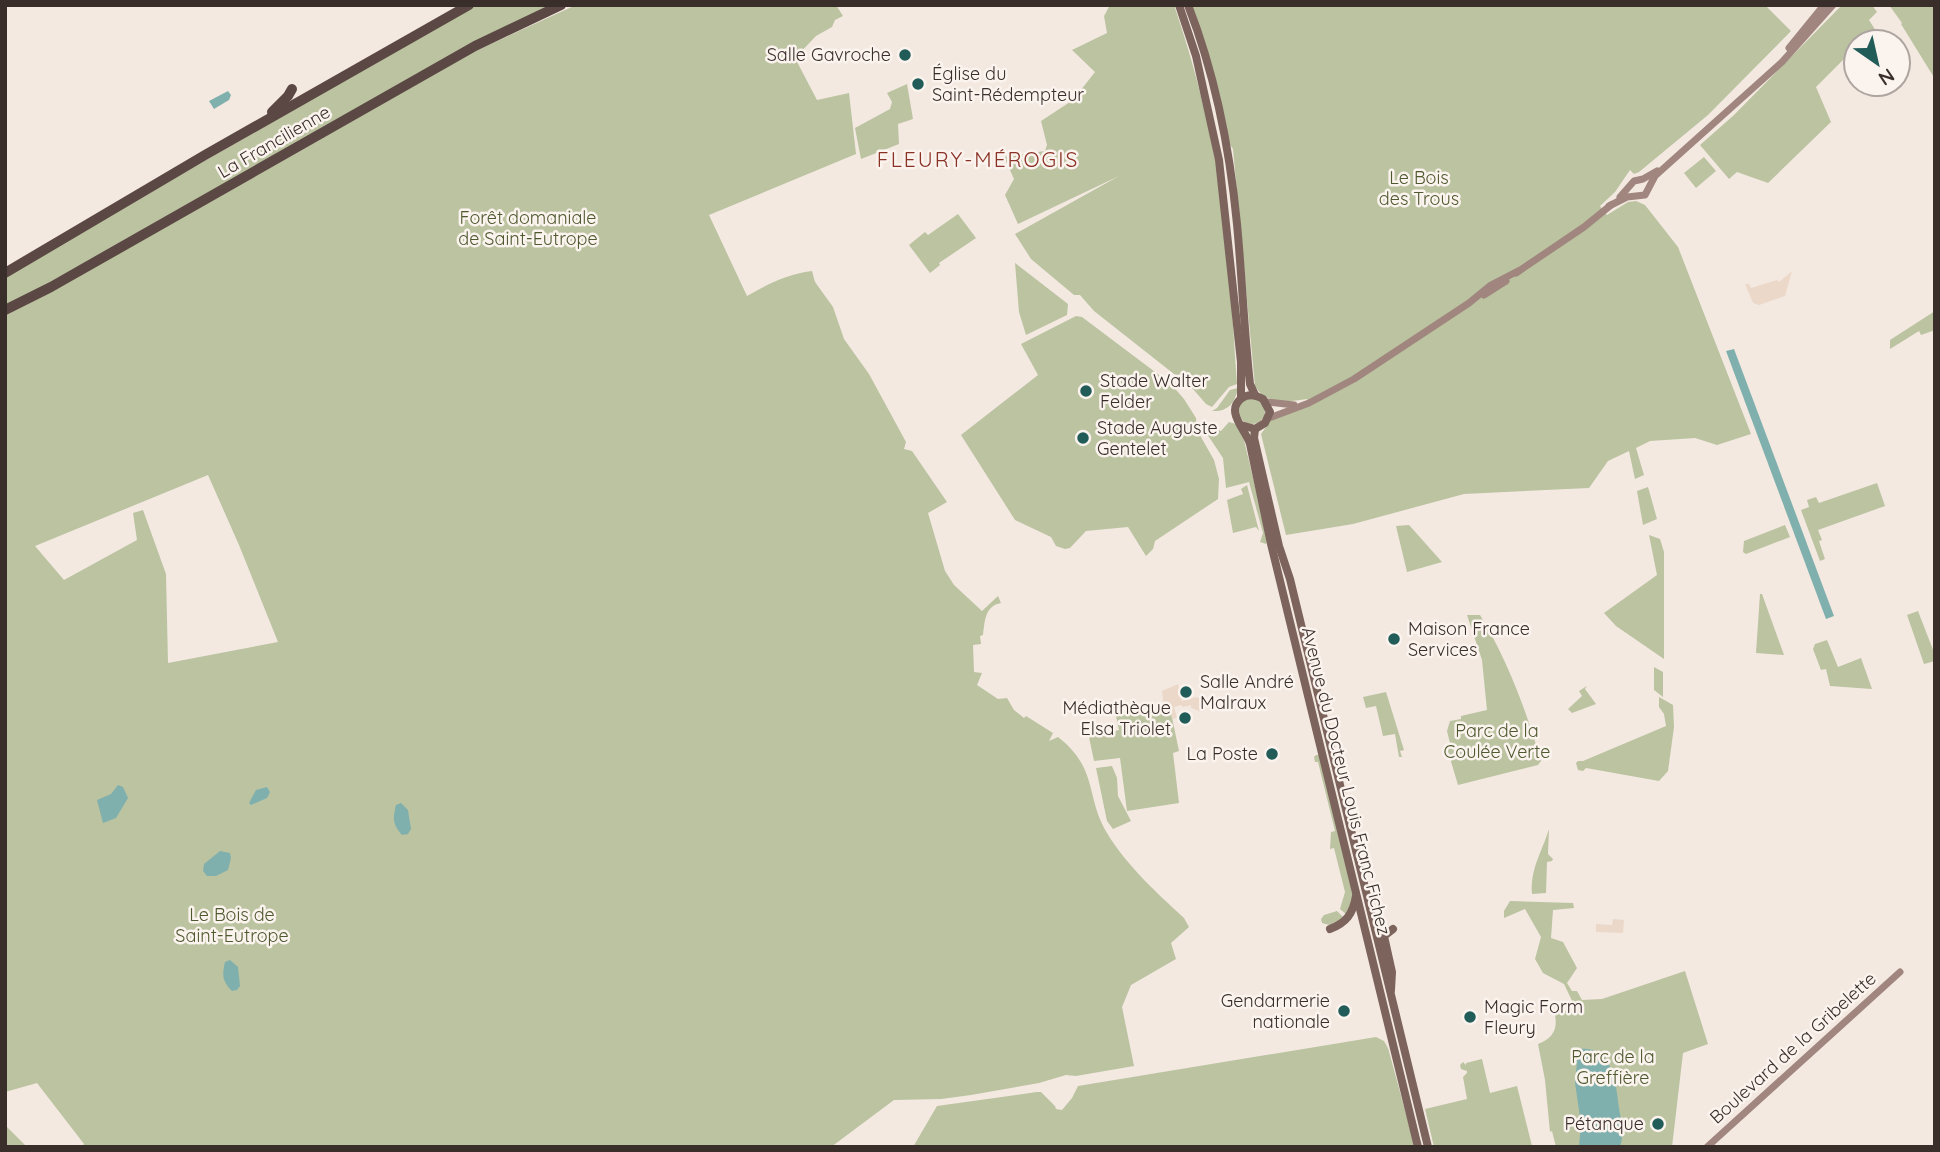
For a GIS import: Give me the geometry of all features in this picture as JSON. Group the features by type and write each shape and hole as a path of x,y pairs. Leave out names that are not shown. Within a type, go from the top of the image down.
{"highway":[{"name":"La Francilienne","path":"5,273 470,5"},
{"name":"La Francilienne","path":"5,310 62,281 475,46 561,5"},
{"path":"227,143 229,137 278,107 292,89"}],"main road":[{"path":"1179,5 1196,56 1219,160 1241,362 1241,398 1235,410 1241,425 1255,429 1269,418 1353,379 1469,303 1491,285 1518,271 1584,227 1631,187 1634,181 1646,183"},
{"path":"1188,5 1204,54 1226,150 1237,222 1250,386 1255,395 1267,402 1290,406 1308,402"},
{"path":"1764,78 1824,5"},
{"path":"1609,206 1635,195 1645,195 1646,183 1764,78 1833,5"},
{"path":"1631,187 1635,195"},
{"path":"1241,398 1255,395"},
{"path":"1267,402 1269,418"},
{"name":"Avenue du Docteur Louis Franc Fichez","path":"1241,425 1250,444 1284,595 1303,650 1372,935 1418,1147"},
{"name":"Avenue du Docteur Louis Franc Fichez","path":"1255,429 1254,438 1356,887 1372,935"},
{"path":"1330,929 1341,925 1348,918 1354,906 1356,887"},
{"path":"1391,996 1392,972 1384,936 1392,929"},
{"path":"1372,935 1391,996 1428,1147"},
{"name":"Boulevard de la Gribelette","path":"1707,1147 1900,972"}],"green space":[{"path":"475,5 554,5 5,307 5,276"},
{"path":"576,5 836,5 843,16 835,20 832,27 816,36 795,58 817,100 849,93 856,154 709,215 747,296 778,280 812,271 815,282 833,307 844,339 869,374 906,442 904,449 912,451 947,502 928,513 945,571 954,585 982,611 998,596 1001,603 992,607 987,614 983,635 980,636 981,644 973,645 974,672 982,673 977,685 998,699 1007,698 1014,710 1024,718 1026,716 1053,733 1049,741 1058,737 1071,749 1086,772 1100,820 1107,833 1142,878 1184,918 1189,927 1171,943 1176,959 1131,985 1122,1007 1134,1066 1076,1076 1066,1075 1039,1083 971,1095 894,1100 831,1147 82,1147 84,1144 37,1083 5,1092 5,313 460,58","holes":["208,475 278,642 168,663 166,574 143,510 133,513 137,540 64,580 35,546"]},
{"path":"1110,5 1174,5 1201,95 1223,211 1237,384 1229,387 1212,407 1094,311 1080,295 1074,295 1031,259 1015,234 1119,176 1018,224 1005,195 1014,179 1004,157 1045,151 1047,145 1041,121 1073,100 1095,72 1072,50 1107,33 1104,16"},
{"name":"Le Bois des Trous","path":"1191,5 1765,5 1791,31 1708,115 1639,172 1634,174 1630,170 1615,192 1600,206 1607,215 1628,202 1636,201 1645,205 1678,247 1751,434 1717,445 1695,438 1650,441 1636,448 1644,475 1635,479 1629,451 1608,461 1589,488 1464,494 1353,524 1286,535 1261,434 1271,420 1309,404 1307,399 1271,399 1255,386 1233,149 1229,143 1218,91"},
{"path":"1842,5 1872,5 1877,12 1869,20 1874,28 1842,28 1842,61 1816,87 1831,122 1768,183 1737,172 1729,179 1700,145 1734,115"},
{"path":"1889,5 1935,5 1935,79 1912,42 1912,28 1903,28"},
{"path":"907,84 913,119 898,124 899,144 861,159 855,128 890,109 892,102 887,93"},
{"path":"1704,157 1716,171 1696,188 1684,173"},
{"path":"958,214 976,238 939,263 930,273 909,245 925,232 928,235"},
{"path":"1015,263 1068,304 1067,315 1026,335 1019,312"},
{"path":"1935,311 1935,330 1921,335 1919,331 1890,349 1890,340"},
{"name":"Stade Auguste Gentelet","path":"1076,316 1082,317 1171,384 1196,418 1197,430 1214,460 1219,479 1218,499 1155,541 1153,549 1146,556 1128,527 1086,531 1070,548 1065,549 1056,546 1051,537 1015,520 961,435 1038,375 1021,344"},
{"path":"1238,388 1230,406 1212,411 1230,390"},
{"path":"1252,398 1261,402 1265,411 1261,420 1252,424 1243,420 1239,411 1243,402"},
{"path":"1229,422 1236,424 1242,432 1268,540 1266,544 1260,542 1263,533 1249,482 1226,488 1223,458 1203,428 1204,424 1221,431"},
{"path":"1877,483 1885,506 1818,530 1825,559 1820,561 1801,510 1809,507 1807,500 1816,497 1819,503"},
{"path":"1247,485 1259,531 1256,527 1233,533 1227,500 1243,494 1241,489"},
{"path":"1648,487 1657,519 1643,525 1637,491"},
{"path":"1409,525 1442,562 1407,572 1396,526"},
{"path":"1785,525 1790,537 1746,554 1743,552 1744,541"},
{"path":"1649,535 1660,539 1664,552 1664,659 1616,626 1604,613 1657,575"},
{"path":"1762,594 1784,655 1756,653"},
{"path":"1918,611 1935,655 1935,661 1924,664 1907,615"},
{"name":"Parc de la Coulée Verte","path":"1467,615 1480,615 1499,650 1541,761 1538,765 1458,785 1447,748 1451,747 1447,731 1450,721 1487,710 1482,660"},
{"path":"1827,640 1838,667 1861,658 1872,689 1830,686 1826,669 1821,670 1813,649 1815,644"},
{"path":"1654,667 1663,672 1663,697 1654,690"},
{"path":"1587,686 1585,689 1596,704 1572,713 1568,709 1582,696 1579,691"},
{"path":"1386,692 1404,750 1400,751 1402,757 1399,757 1395,734 1383,736 1376,706 1366,708 1363,697"},
{"path":"1659,697 1673,705 1674,727 1668,771 1659,781 1586,768 1583,771 1578,770 1578,761 1666,726 1664,714 1659,707"},
{"path":"1170,708 1179,751 1173,753 1179,803 1127,811 1120,758 1094,761 1089,737 1119,730 1116,716"},
{"path":"1316,755 1319,755 1354,893 1347,915 1340,909 1345,892 1334,848 1330,849 1331,832 1335,831 1318,762 1315,762"},
{"path":"1112,766 1117,778 1118,796 1131,821 1113,829 1107,821 1096,768"},
{"path":"1549,829 1548,854 1553,859 1547,862 1546,893 1532,894 1535,869"},
{"name":"Parc de la Greffière","path":"1510,901 1573,903 1574,908 1553,910 1551,938 1563,942 1577,968 1567,983 1572,991 1577,991 1582,1000 1602,999 1685,971 1708,1044 1683,1053 1672,1147 1556,1147 1552,1131 1550,1132 1538,1044 1553,1033 1555,1015 1575,1007 1564,984 1543,973 1535,959 1541,937 1525,909 1504,918 1504,911"},
{"path":"1337,911 1345,919 1333,926 1322,923 1324,915"},
{"path":"1376,1037 1384,1041 1388,1048 1415,1147 913,1147 937,1106 1041,1092 1056,1109 1062,1110 1078,1086"},
{"path":"1482,1059 1490,1093 1517,1086 1532,1146 1434,1147 1425,1109 1467,1099 1463,1077 1467,1071 1461,1069 1460,1065 1463,1062 1466,1065"},
{"path":"5,1125 27,1147 5,1147"}],"shaded area":[{"path":"1792,271 1785,296 1759,305 1753,303 1745,284 1749,284 1751,288 1777,280 1779,282"},
{"path":"1178,684 1182,701 1196,697 1216,703 1219,711 1205,707 1203,712 1191,708 1191,705 1181,705 1174,707 1177,718 1172,719 1170,708 1164,709 1162,691"},
{"path":"1613,919 1624,920 1623,933 1596,932 1596,924 1612,925"}],"water":[{"path":"228,91 231,95 229,100 214,109 209,101"},
{"path":"1734,349 1834,616 1826,619 1726,351"},
{"path":"118,785 123,787 128,798 116,818 103,823 97,800 111,794"},
{"path":"267,787 270,792 267,798 251,805 249,803 256,790"},
{"path":"401,803 408,810 411,829 408,834 402,835 396,828 394,817 396,805"},
{"path":"220,851 230,853 228,870 216,876 207,876 203,871 204,864"},
{"path":"230,960 238,967 240,986 232,991 223,974 225,962"},
{"path":"1581,1049 1600,1054 1611,1069 1622,1127 1620,1147 1579,1147 1581,1124 1575,1083 1578,1051"}],"place":[{"name":"Salle Gavroche","path":"905,55"},
{"name":"Église du Saint-Rédempteur","path":"918,84"},
{"name":"Stade Walter Felder","path":"1086,391"},
{"name":"Stade Auguste Gentelet","path":"1083,438"},
{"name":"Maison France Services","path":"1394,639"},
{"name":"Salle André Malraux","path":"1186,692"},
{"name":"Médiathèque Elsa Triolet","path":"1185,718"},
{"name":"La Poste","path":"1272,754"},
{"name":"Gendarmerie nationale","path":"1344,1011"},
{"name":"Magic Form Fleury","path":"1470,1017"},
{"name":"Pétanque","path":"1658,1124"}],"district":[{"name":"FLEURY-MÉROGIS","path":"978,160"}],"park label":[{"name":"Forêt domaniale de Saint-Eutrope","path":"528,228"},
{"name":"Le Bois de Saint-Eutrope","path":"232,925"}]}
